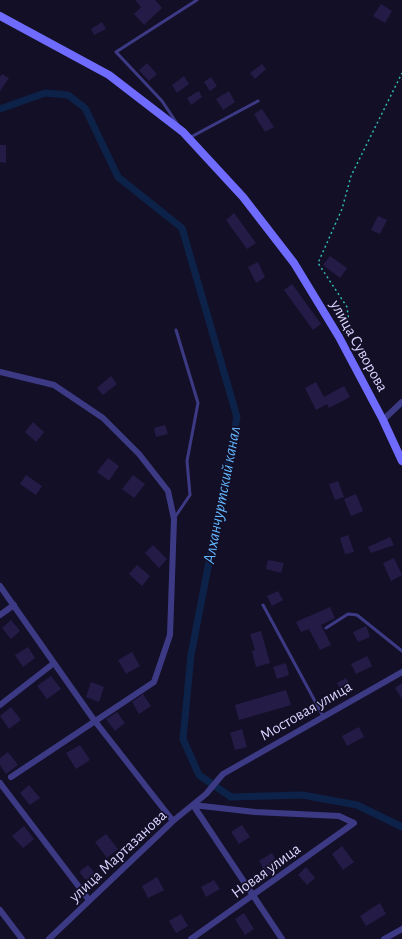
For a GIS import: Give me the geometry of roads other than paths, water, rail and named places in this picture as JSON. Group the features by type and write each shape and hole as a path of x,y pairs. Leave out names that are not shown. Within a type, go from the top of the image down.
{"main road":[{"name":"улица Суворова","path":"0,16 109,76 186,135 243,197 297,268 340,337 383,420 402,461"}],"street":[{"path":"0,372 54,386 103,418 138,454 168,491 174,519 170,635 154,682 94,720 11,777"},
{"path":"383,420 402,402"},
{"path":"0,586 94,720 172,821"},
{"path":"0,615 14,605"},
{"path":"0,705 54,663"},
{"name":"Мостовая улица","path":"206,794 223,774 402,672"},
{"path":"0,783 89,900"},
{"name":"улица Мартазанова","path":"49,939 172,821 206,794"},
{"path":"193,805 282,939"},
{"name":"Новая улица","path":"191,939 254,896 354,823 339,816 255,812 193,805"},
{"path":"0,910 22,939"},
{"path":"384,939 402,928"}],"lane":[{"path":"197,0 116,52 162,101 186,135 258,101"},
{"path":"174,519 190,495 187,461 198,403 176,330"},
{"path":"263,605 323,716"},
{"path":"326,628 348,614 357,615 402,651"}],"waterway":[{"name":"Алханчуртский канал","path":"0,109 45,93 68,95 85,108 118,177 182,228 237,417 191,655 183,739 199,775 231,797 302,795 357,805 402,827"}]}
